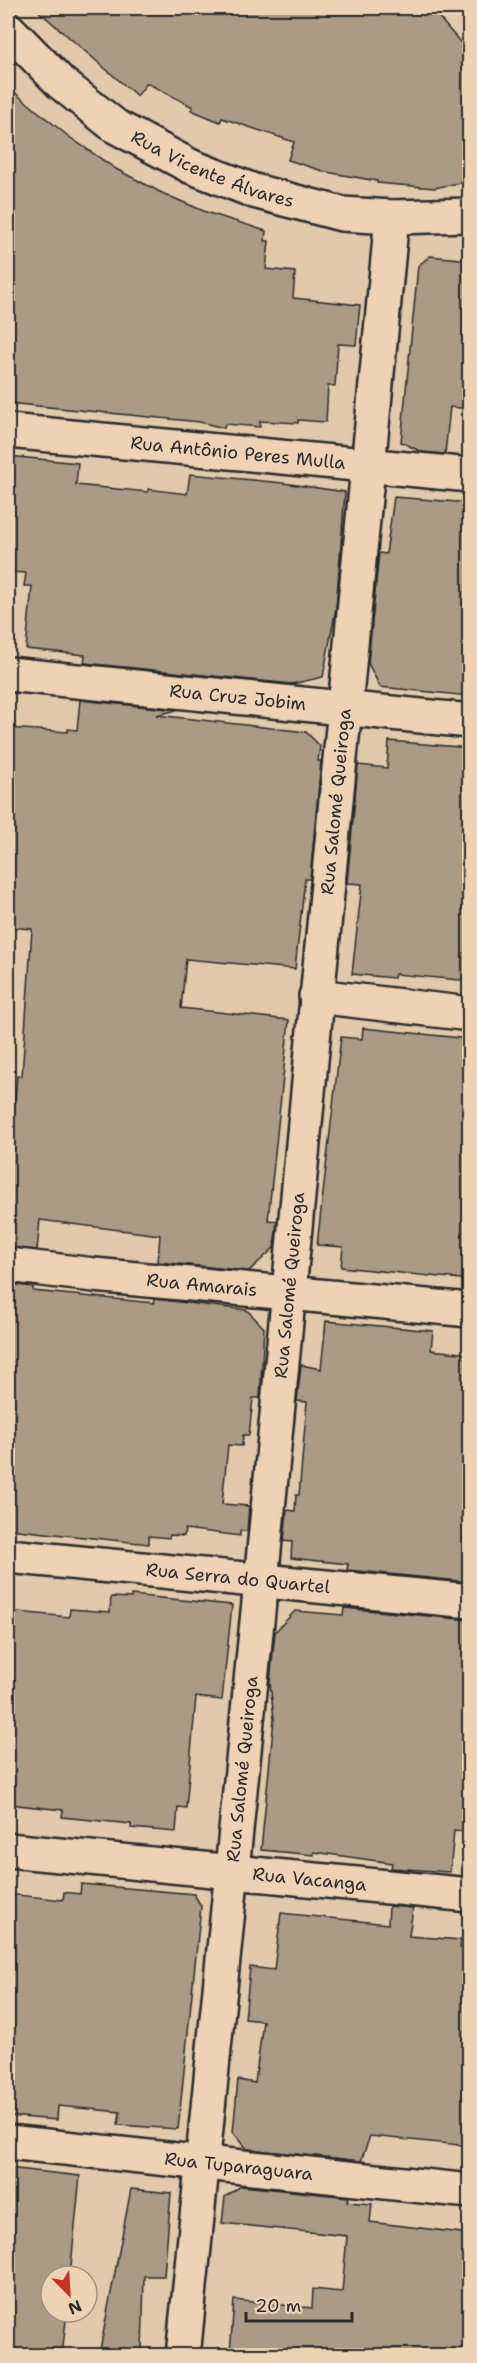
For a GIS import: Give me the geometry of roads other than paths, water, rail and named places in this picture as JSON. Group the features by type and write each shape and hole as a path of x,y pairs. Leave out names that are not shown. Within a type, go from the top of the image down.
{"street":[{"name":"Rua Vicente Álvares","path":"8,29 61,83 115,126 190,166 254,191 342,214 392,217 465,212"},
{"name":"Rua Salomé Queiroga","path":"183,2355 261,1582 392,217"},
{"name":"Rua Antônio Peres Mulla","path":"8,431 470,475"},
{"name":"Rua Cruz Jobim","path":"8,674 343,710 470,721"},
{"path":"316,996 470,1014"},
{"name":"Rua Amarais","path":"8,1265 470,1310"},
{"name":"Rua Serra do Quartel","path":"8,1556 470,1601"},
{"name":"Rua Vacanga","path":"8,1850 470,1895"},
{"name":"Rua Tuparaguara","path":"8,2142 470,2191"}]}
